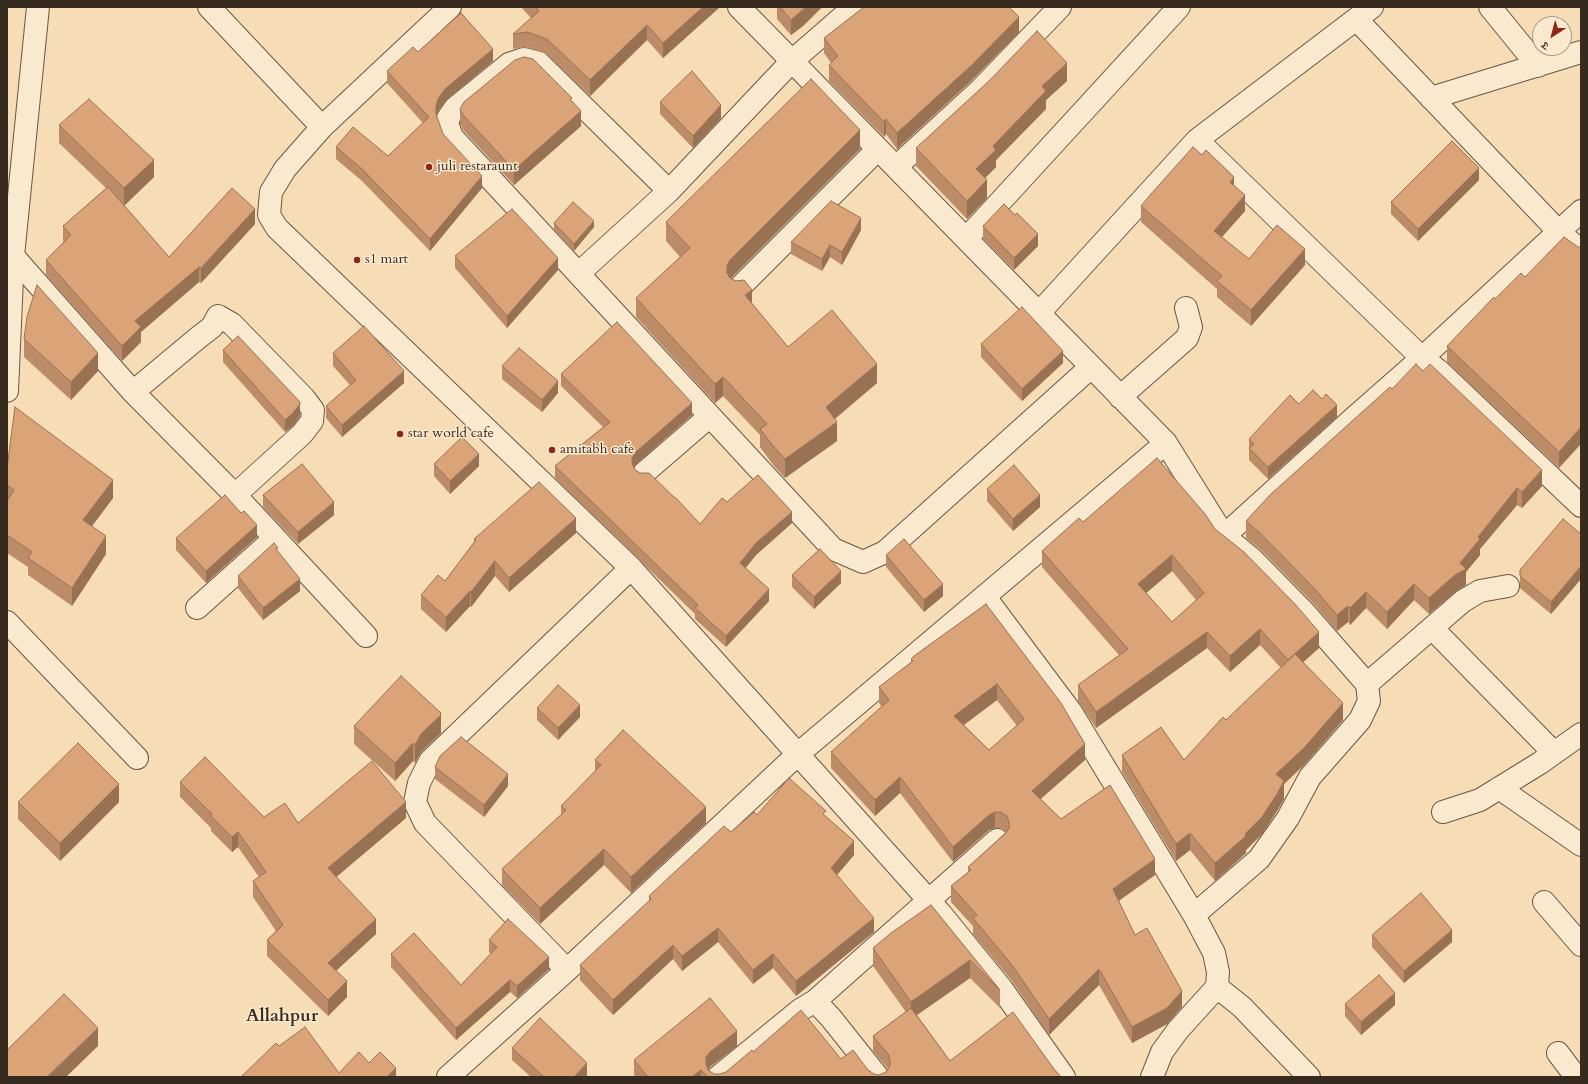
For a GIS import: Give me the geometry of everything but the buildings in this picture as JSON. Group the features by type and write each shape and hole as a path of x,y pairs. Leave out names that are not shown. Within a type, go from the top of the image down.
{"street":[{"path":"7,391 13,256 12,209 38,7"},
{"path":"209,7 322,127"},
{"path":"450,7 322,127 285,169 271,192 269,215 277,228 631,568 929,901 1002,989 1064,1077"},
{"path":"739,7 1166,444 1224,536 1252,559 1304,612 1366,684 1369,701 1360,720 1310,777 1288,818 1258,859 1194,915"},
{"path":"579,274 669,192 792,61 854,7"},
{"path":"896,167 981,89 1060,7"},
{"path":"966,239 1179,7"},
{"path":"1490,7 1538,66"},
{"path":"1039,313 1196,140 1365,13 1431,98 1559,232 1581,251"},
{"path":"1431,98 1581,52"},
{"path":"669,192 539,63 524,59 509,64 455,108 448,118 448,126 452,137 833,549 863,562 885,552 1091,367"},
{"path":"1196,140 1422,358 1439,371 1581,506"},
{"path":"739,288 878,149"},
{"path":"1224,536 1355,416 1422,358 1581,212"},
{"path":"13,256 133,392 235,495 366,636"},
{"path":"1120,397 1187,338 1191,327 1186,308"},
{"path":"133,392 212,328 218,316 232,324 304,398 313,410 312,421 302,434 235,495"},
{"path":"644,474 710,416"},
{"path":"448,1077 567,970 798,754 1166,444"},
{"path":"197,608 275,538"},
{"path":"567,970 425,823 415,802 419,783 430,761 631,568"},
{"path":"1366,684 1433,629 1463,601 1480,591 1508,586"},
{"path":"985,597 1071,712 1194,915 1214,953 1218,972 1217,987 1178,1030 1162,1052 1152,1077"},
{"path":"7,622 137,758"},
{"path":"1433,629 1554,753"},
{"path":"1443,812 1480,800 1581,734"},
{"path":"1499,788 1581,845"},
{"path":"718,1077 800,1010 815,1000 997,840"},
{"path":"1544,902 1581,945"},
{"path":"1217,987 1242,1007 1309,1077"},
{"path":"815,1000 878,1077"},
{"path":"1558,1053 1576,1077"}],"place":[{"name":"juli restaraunt","path":"429,167"},
{"name":"s1 mart","path":"357,260"},
{"name":"star world cafe","path":"400,434"},
{"name":"amitabh cafe","path":"552,450"}],"district":[{"name":"Allahpur","path":"282,1017"}]}
